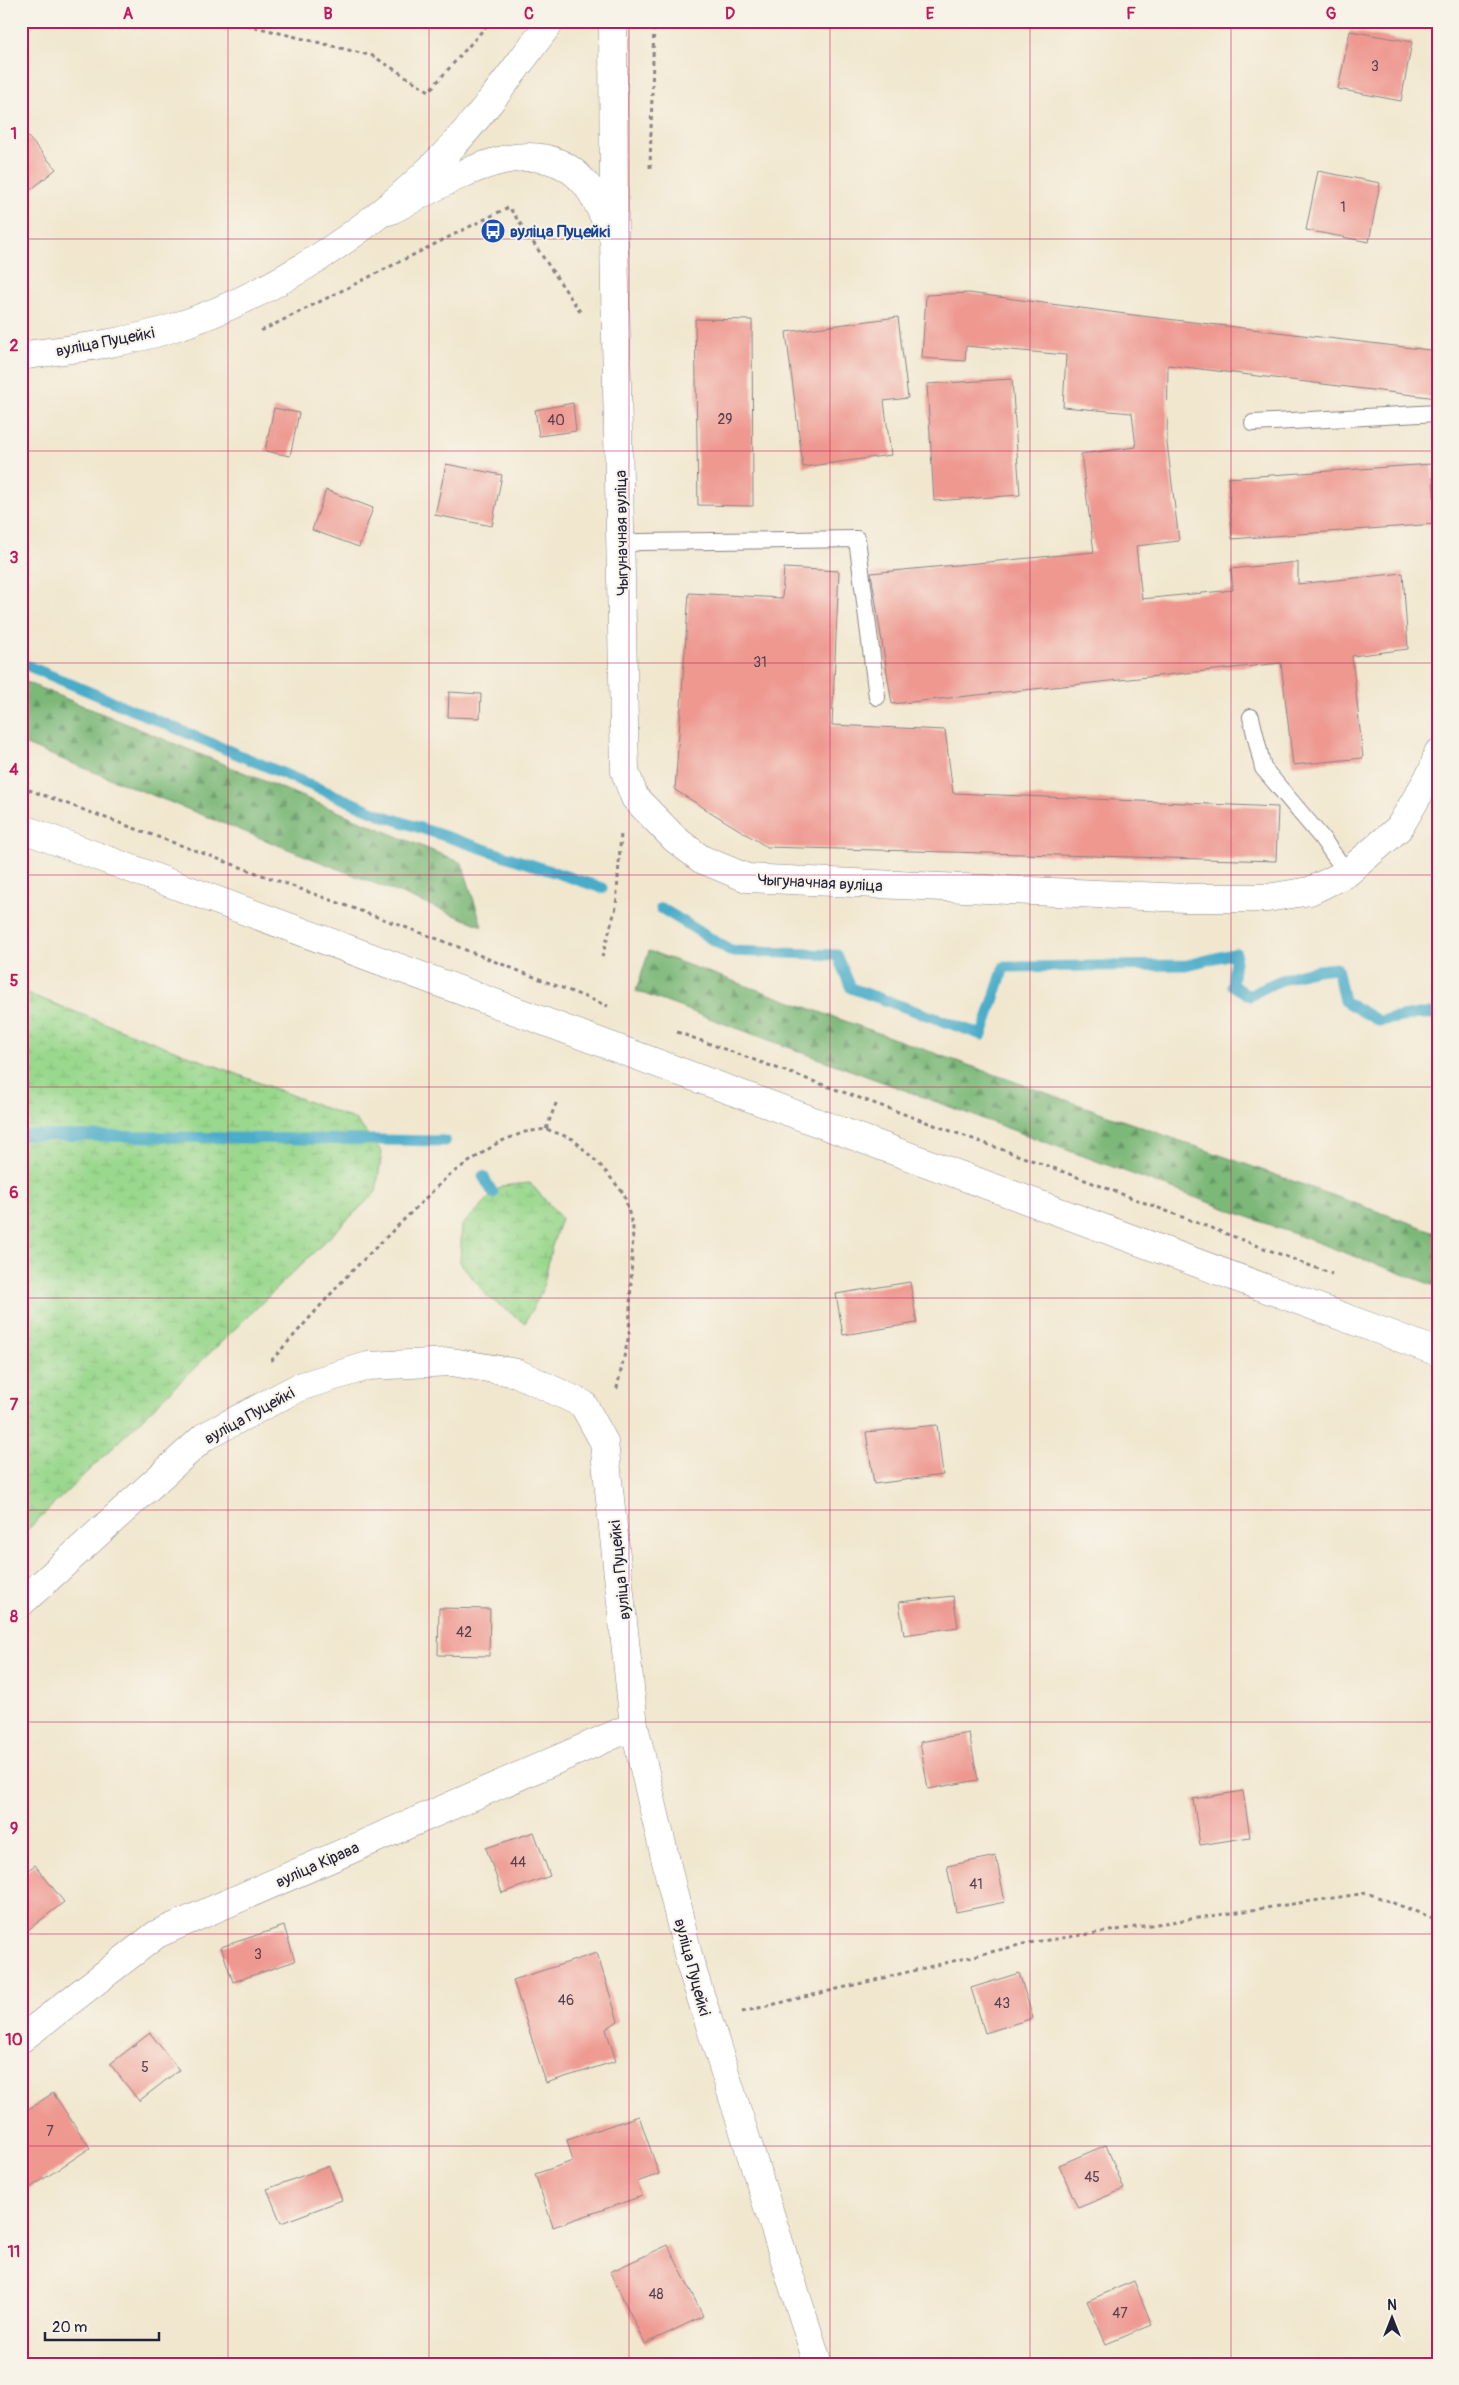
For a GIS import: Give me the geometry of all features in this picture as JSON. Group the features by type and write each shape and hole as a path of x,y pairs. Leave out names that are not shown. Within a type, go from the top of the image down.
{"street":[{"name":"вуліца Пуцейкі","path":"21,356 82,348 166,330 232,304 309,264 381,215 446,154 498,92 551,21"},
{"name":"Чыгуначная вуліца","path":"613,21 614,238 625,772 635,798 652,818 675,839 701,859 748,878 1184,898 1267,898 1310,890 1346,873 1398,828 1433,770 1438,753"},
{"path":"381,215 482,166 509,158 540,156 564,164 584,182 614,238"},
{"path":"21,828 1434,1351"},
{"name":"вуліца Пуцейкі","path":"21,1603 204,1437 299,1387 368,1366 452,1362 517,1372 583,1404 604,1442 634,1726 690,1962 818,2364"},
{"name":"вуліца Кірава","path":"21,2039 157,1934 634,1726"}],"lane":[{"path":"1253,423 1438,414"},
{"path":"621,545 639,542 858,539 877,698"},
{"path":"1251,716 1263,768 1321,836 1346,873"}],"path":[{"path":"231,21 373,56 429,91 491,21"},
{"path":"254,334 509,206 583,316 617,312"},
{"path":"21,787 443,941 615,1009"},
{"path":"602,957 616,907 621,830"},
{"path":"671,1030 1047,1165 1335,1275"},
{"path":"546,1129 557,1101"},
{"path":"268,1364 346,1277 449,1175 499,1142 525,1132 546,1129 573,1139 602,1167 624,1194 633,1228 629,1335 604,1442"},
{"path":"707,2020 1028,1943 1367,1893 1438,1920"}],"green space":[{"path":"21,680 462,863 482,926 21,743"},
{"path":"649,951 1438,1233 1438,1287 636,991"},
{"path":"21,991 356,1120 382,1152 376,1192 21,1536"},
{"path":"530,1183 561,1218 551,1249 543,1289 525,1323 487,1296 460,1262 462,1225 501,1186"}],"building":[{"path":"1350,31 1412,42 1401,101 1338,89"},
{"path":"21,129 56,169 21,198"},
{"path":"1318,171 1380,183 1369,242 1306,230"},
{"path":"969,293 1133,315 1438,351 1437,398 1168,365 1167,443 1179,541 1136,546 1142,599 1233,590 1231,569 1298,562 1298,584 1403,573 1408,649 1352,656 1363,758 1293,765 1281,663 892,704 871,573 1094,552 1081,454 1136,447 1132,413 1063,407 1066,355 966,346 965,361 922,358 926,295"},
{"path":"898,317 908,398 884,401 891,455 803,467 786,332"},
{"path":"695,319 752,320 753,506 698,505"},
{"path":"1012,379 1020,495 934,501 927,384"},
{"path":"573,403 576,431 539,436 535,410"},
{"path":"274,408 299,413 290,456 265,451"},
{"path":"446,464 502,475 492,526 435,515"},
{"path":"1432,464 1436,524 1232,539 1228,478"},
{"path":"326,490 373,508 359,547 312,530"},
{"path":"784,568 839,571 832,725 945,730 953,793 1278,807 1276,861 767,847 675,790 689,593 782,598"},
{"path":"449,692 481,694 480,718 448,717"},
{"path":"910,1282 917,1323 843,1335 836,1294"},
{"path":"937,1425 943,1475 874,1484 866,1432"},
{"path":"953,1596 958,1627 904,1635 899,1602"},
{"path":"439,1608 490,1609 489,1656 438,1655"},
{"path":"969,1733 978,1780 928,1789 920,1742"},
{"path":"1243,1791 1250,1837 1200,1845 1193,1799"},
{"path":"534,1832 550,1876 502,1893 486,1848"},
{"path":"996,1856 1005,1902 956,1912 947,1866"},
{"path":"35,1865 64,1902 24,1933 21,1929 21,1875"},
{"path":"284,1926 295,1961 233,1982 221,1947"},
{"path":"597,1953 618,2021 606,2029 616,2061 546,2083 513,1980"},
{"path":"1019,1973 1033,2018 985,2033 971,1988"},
{"path":"150,2033 179,2070 139,2101 110,2064"},
{"path":"53,2093 90,2148 21,2194 21,2114"},
{"path":"639,2116 659,2174 637,2182 642,2196 553,2227 535,2174 573,2161 567,2140"},
{"path":"1106,2145 1124,2189 1078,2208 1059,2165"},
{"path":"329,2166 342,2200 281,2223 267,2189"},
{"path":"668,2245 703,2316 645,2344 610,2272"},
{"path":"1134,2281 1152,2325 1106,2344 1087,2301"}],"waterway":[{"path":"21,663 384,816 602,888"},
{"path":"661,908 731,951 837,955 851,988 982,1035 1004,967 1187,965 1236,953 1232,985 1250,996 1292,976 1337,968 1344,1001 1379,1021 1419,1014 1438,1014"},
{"path":"21,1135 445,1141"},
{"path":"483,1176 493,1193"}],"place":[{"name":"вуліца Пуцейкі","path":"493,231"}]}
